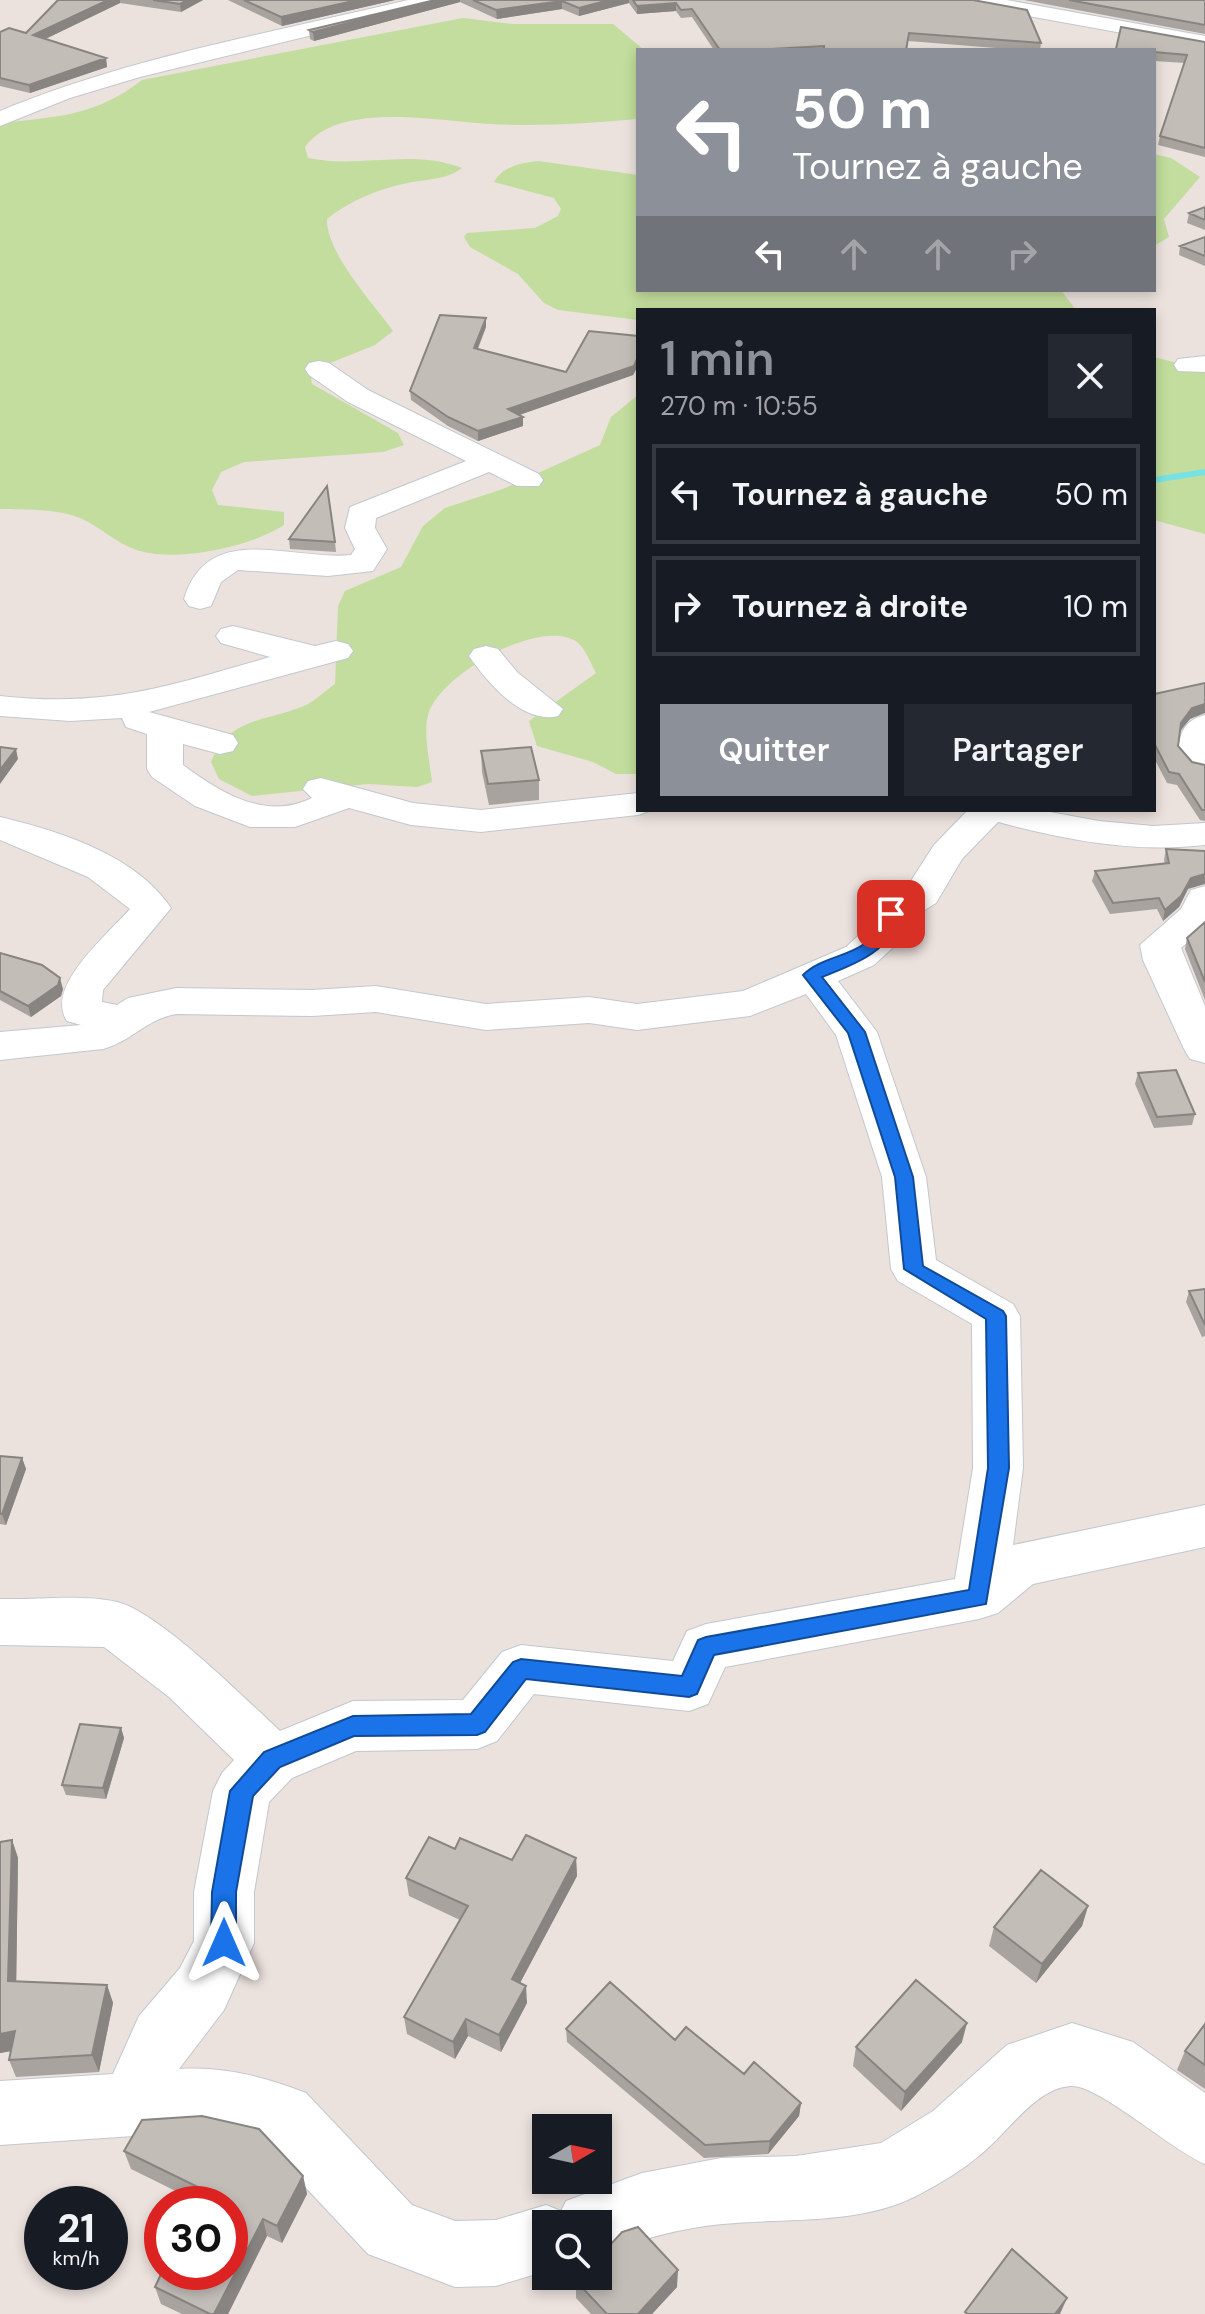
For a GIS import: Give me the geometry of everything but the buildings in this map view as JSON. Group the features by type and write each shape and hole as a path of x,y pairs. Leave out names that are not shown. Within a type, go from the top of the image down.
{"street":[{"path":"974,0 1205,42"},
{"path":"0,119 62,93 148,68 415,2 446,21"},
{"path":"319,369 358,396 528,480"},
{"path":"200,599 202,583 211,569 232,561 259,559 325,566 362,564 371,549 360,528 361,513 491,461"},
{"path":"0,706 31,710 139,705 287,660 336,651 283,650 233,636"},
{"path":"486,656 505,679 546,709"},
{"path":"120,706 143,724 220,743"},
{"path":"1205,726 1197,734 1196,755 1205,763"},
{"path":"165,729 165,769 198,795 241,816 287,819 325,807 333,792 411,814 481,821 636,804"},
{"path":"0,1046 61,1042 103,1035 121,1019 142,1007 176,1001 312,1003 337,998 376,999 486,1017 589,1010 637,1017 750,1003 860,956 888,930 891,914 922,895 947,853 990,812"},
{"path":"1000,812 1063,828 1121,833 1205,834"},
{"path":"0,828 45,842 86,862 135,889 152,908 83,988 81,1012 121,1019"},
{"path":"1205,898 1197,915 1160,945 1163,960 1205,1049"},
{"path":"812,975 856,1032 904,1177 914,1269 996,1316 998,1468 979,1597"},
{"path":"131,2105 161,2038 202,1989 224,1943 224,1892 242,1791 272,1760 353,1726 477,1724 521,1669 689,1687 706,1647 979,1597 1018,1565 1205,1526"},
{"path":"0,1622 115,1624 188,1680 272,1760"},
{"path":"612,2216 642,2206 721,2191 796,2189 891,2174 956,2134 1029,2067 1072,2054 1111,2064 1205,2132"},
{"path":"0,2113 208,2099 283,2116 391,2231 455,2254 496,2253 532,2242"}],"green space":[{"path":"463,18 513,24 613,24 642,48 636,48 636,119 528,125 392,117 366,119 341,123 321,132 305,147 308,158 327,161 424,160 462,168 443,177 375,192 354,201 327,219 334,247 342,262 393,331 375,345 310,371 312,384 398,433 404,445 383,452 244,462 221,472 212,490 218,505 284,512 284,525 252,540 189,554 169,555 134,549 87,521 70,515 40,510 0,509 0,123 58,116 92,108 142,80"},
{"path":"1156,154 1171,158 1200,177 1164,219 1169,237 1156,245"},
{"path":"538,161 636,175 636,292 1062,292 1074,308 636,308 636,320 558,310 544,303 518,274 470,247 464,237 467,233 535,228 558,216 561,209 554,198 494,182 507,169"},
{"path":"1156,358 1205,370 1205,534 1156,521"},
{"path":"636,397 636,774 616,774 593,762 537,746 529,721 596,673 580,645 560,636 516,643 492,654 450,683 428,715 427,748 432,782 417,787 368,784 252,796 219,779 211,762 228,737 250,723 304,706 335,684 338,606 345,591 401,567 423,526 445,508 503,489 600,445 611,417"}],"waterway":[{"path":"1156,480 1205,472"}],"route":[{"path":"224,1943 224,1892 242,1791 272,1760 353,1726 477,1724 521,1669 689,1687 706,1647 979,1597 998,1468 996,1316 914,1269 904,1177 856,1032 812,975 860,956 888,930 891,914"}]}
